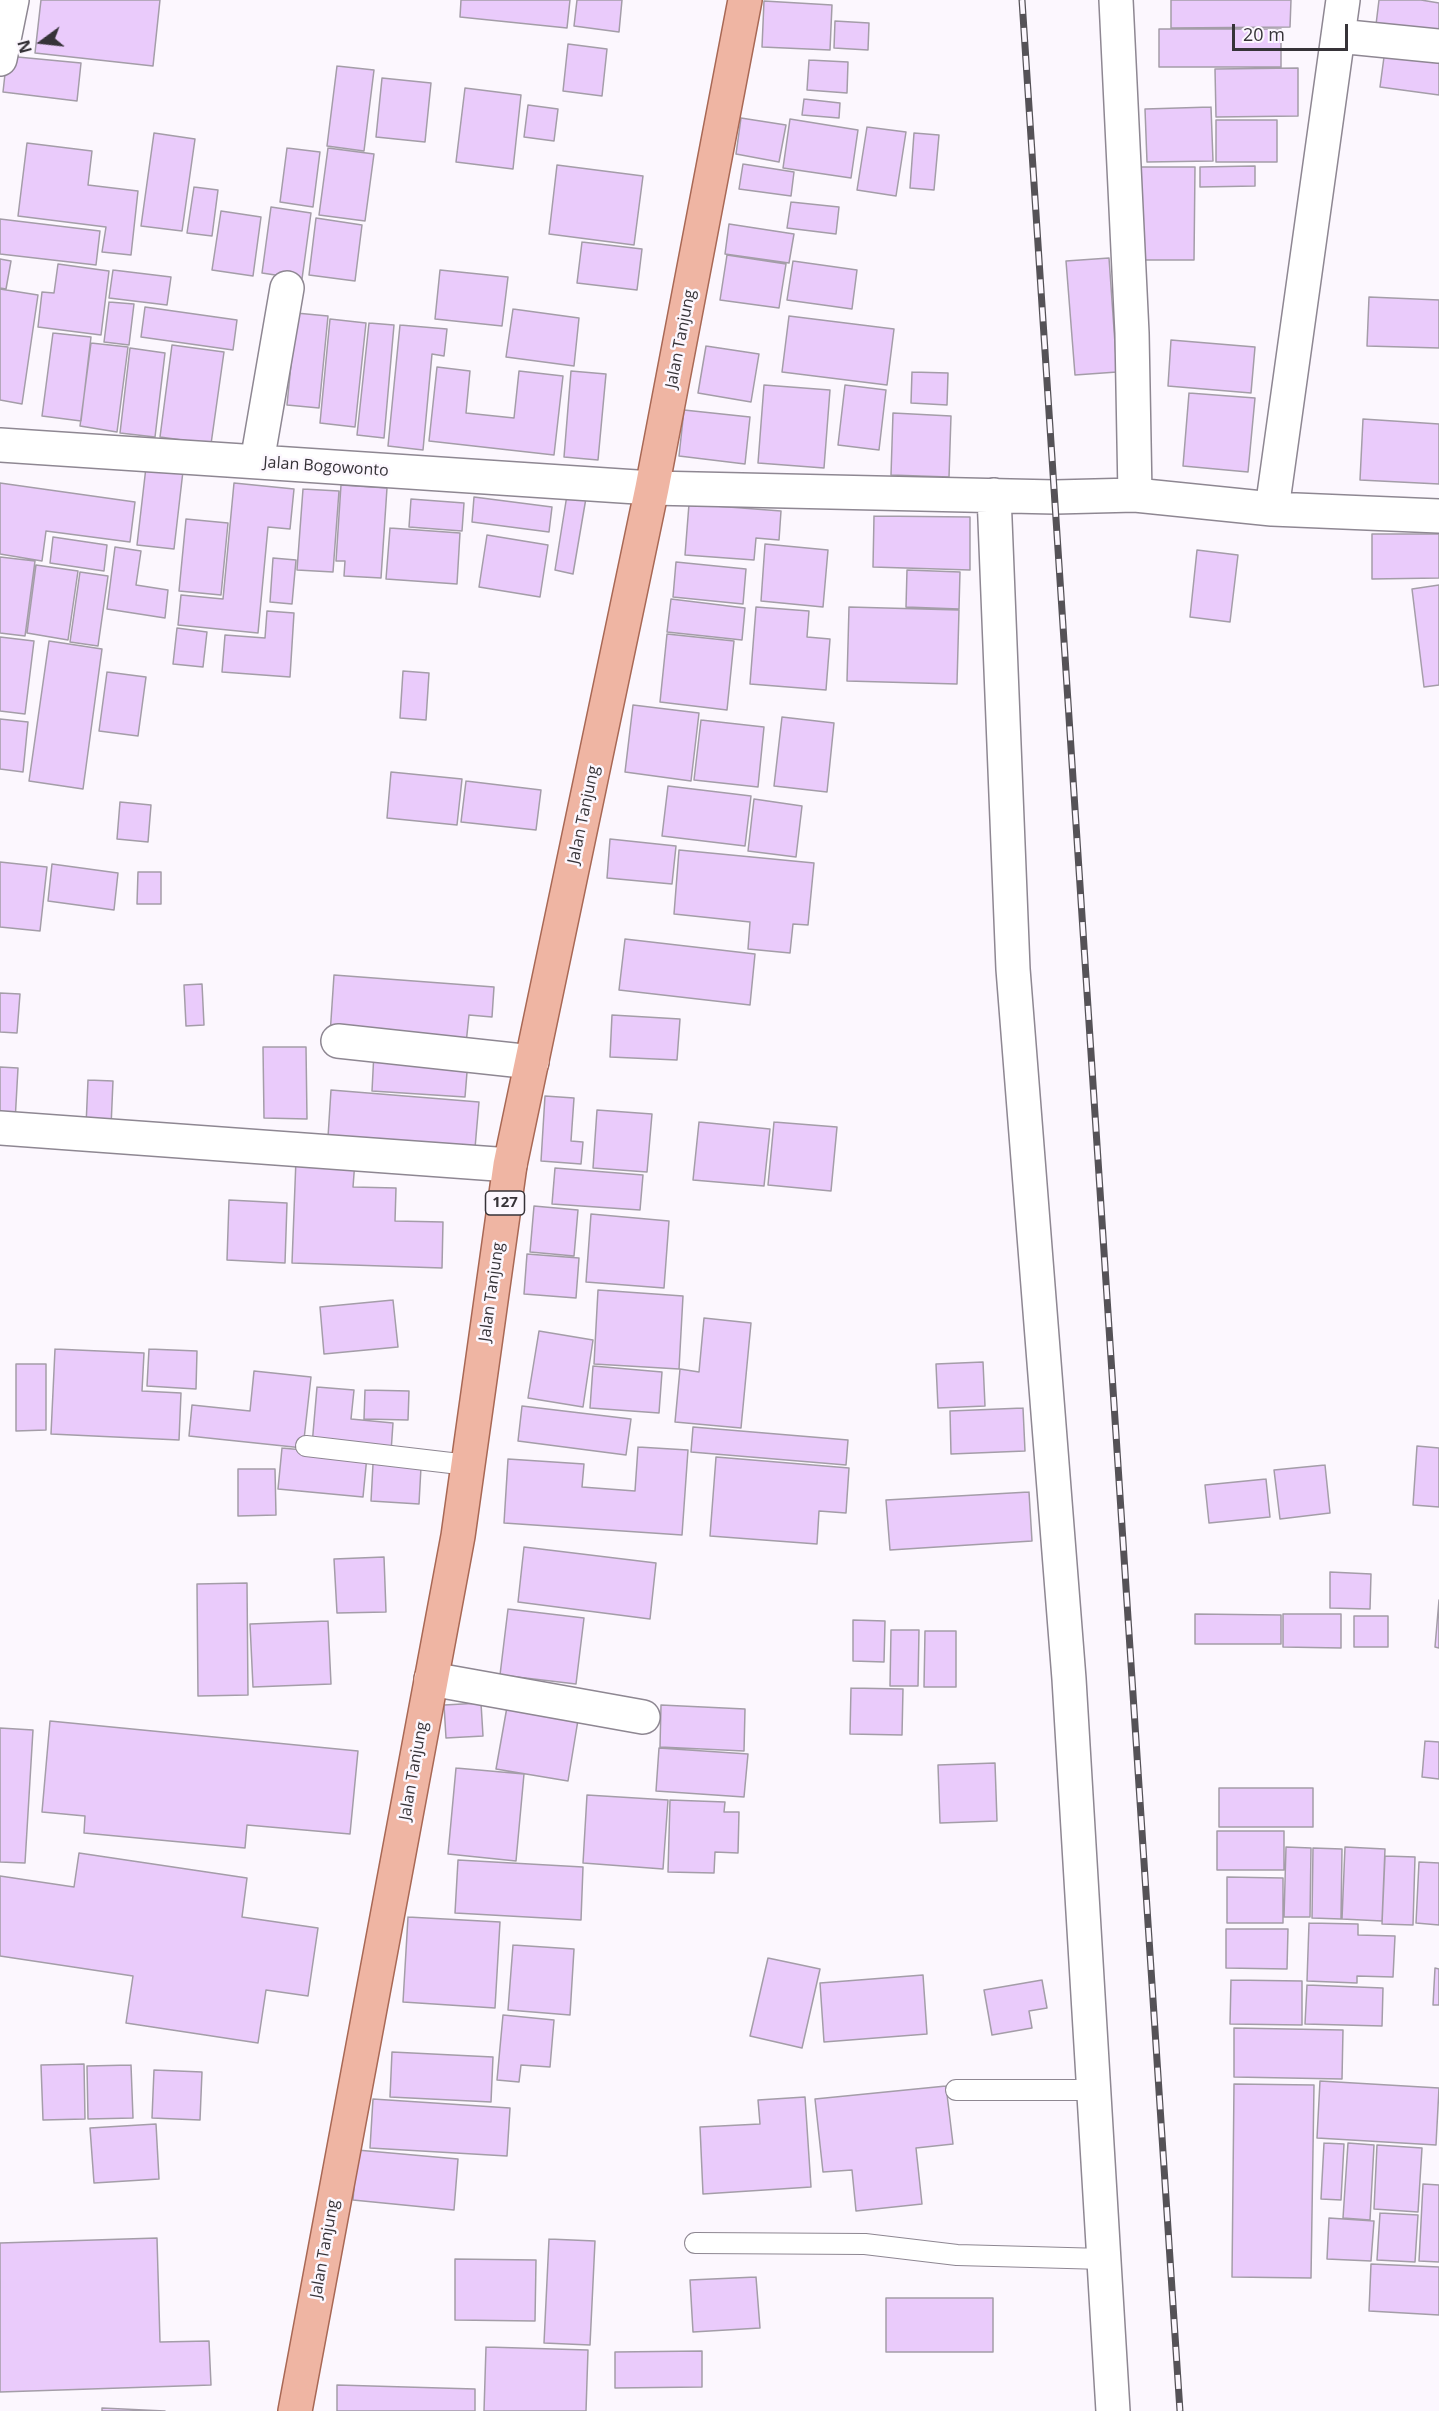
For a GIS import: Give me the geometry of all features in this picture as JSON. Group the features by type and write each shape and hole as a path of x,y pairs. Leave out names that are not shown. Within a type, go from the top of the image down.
{"main road":[{"name":"Jalan Tanjung","path":"295,2411 458,1536 510,1165 652,488 745,0"}],"street":[{"path":"0,59 12,0"},
{"path":"1116,0 1132,333 1135,495"},
{"path":"1272,509 1343,0"},
{"path":"1338,36 1439,46"},
{"path":"257,462 287,288"},
{"name":"Jalan Bogowonto","path":"0,445 652,488 1055,497 1135,495 1272,509 1439,516"},
{"path":"994,495 1013,969 1069,1679 1113,2411"},
{"path":"338,1041 532,1062"},
{"path":"0,1128 510,1165"},
{"path":"431,1679 643,1717"}],"lane":[{"path":"306,1446 468,1465"},
{"path":"956,2090 1094,2090"},
{"path":"695,2243 865,2244 957,2255 1104,2259"}],"building":[{"path":"41,0 160,0 153,66 35,53"},
{"path":"461,0 570,0 567,28 460,17"},
{"path":"577,0 622,0 619,32 574,26"},
{"path":"1171,0 1291,0 1290,27 1171,28"},
{"path":"1379,0 1421,0 1439,3 1439,42 1375,33"},
{"path":"764,1 832,5 830,50 762,47"},
{"path":"835,21 869,23 868,50 834,48"},
{"path":"1159,29 1281,29 1281,67 1159,67"},
{"path":"1386,42 1439,49 1439,95 1380,87"},
{"path":"568,44 607,49 602,96 563,91"},
{"path":"7,56 81,63 77,101 3,92"},
{"path":"809,60 848,62 847,93 807,90"},
{"path":"337,66 374,70 364,151 327,146"},
{"path":"1298,68 1298,116 1216,117 1215,69"},
{"path":"382,78 431,83 425,142 376,137"},
{"path":"465,88 521,95 513,169 456,162"},
{"path":"804,99 840,103 839,118 802,115"},
{"path":"528,105 558,109 554,141 524,137"},
{"path":"1211,107 1213,161 1147,162 1145,109"},
{"path":"741,118 786,125 779,162 736,154"},
{"path":"790,119 858,130 851,178 783,168"},
{"path":"1216,120 1277,120 1277,162 1216,162"},
{"path":"867,127 906,132 896,196 857,190"},
{"path":"154,133 195,139 182,231 141,226"},
{"path":"914,133 939,135 934,190 910,188"},
{"path":"27,143 92,151 88,185 138,191 131,255 102,252 106,227 18,216"},
{"path":"287,148 320,152 313,207 280,202"},
{"path":"328,148 374,154 365,221 319,215"},
{"path":"743,164 794,172 791,196 739,189"},
{"path":"557,165 643,176 634,245 549,234"},
{"path":"1255,166 1255,186 1200,187 1200,167"},
{"path":"1136,167 1195,167 1194,260 1136,260"},
{"path":"194,187 218,190 212,236 187,233"},
{"path":"791,202 839,207 836,234 787,228"},
{"path":"271,207 311,213 302,279 262,273"},
{"path":"221,211 261,217 253,276 212,270"},
{"path":"316,218 362,225 355,281 309,275"},
{"path":"0,219 100,231 96,265 0,254"},
{"path":"729,224 794,234 789,263 725,254"},
{"path":"582,242 642,249 637,290 577,283"},
{"path":"727,255 786,264 779,308 720,300"},
{"path":"1109,258 1117,372 1075,375 1066,261"},
{"path":"0,259 11,261 6,289 0,288"},
{"path":"793,261 857,270 852,309 787,300"},
{"path":"58,264 109,271 101,335 38,327 42,292 54,293"},
{"path":"113,270 171,277 167,305 109,298"},
{"path":"440,270 508,277 502,326 435,319"},
{"path":"0,289 38,295 22,404 0,400"},
{"path":"1369,297 1439,300 1439,348 1367,346"},
{"path":"109,302 134,304 129,345 104,342"},
{"path":"145,307 237,320 233,350 141,337"},
{"path":"513,309 579,318 574,366 506,357"},
{"path":"296,313 328,316 319,408 287,405"},
{"path":"789,316 894,329 887,385 782,372"},
{"path":"330,319 366,323 355,427 320,423"},
{"path":"369,323 394,325 384,438 357,435"},
{"path":"400,325 447,329 444,356 432,354 423,450 388,446"},
{"path":"53,333 91,337 81,421 42,416"},
{"path":"1171,340 1255,347 1251,393 1168,386"},
{"path":"91,343 128,347 117,432 80,426"},
{"path":"172,345 224,352 211,444 160,437"},
{"path":"706,346 759,354 751,402 698,393"},
{"path":"130,348 165,353 155,437 120,433"},
{"path":"437,367 470,371 466,413 514,418 519,371 563,376 554,455 429,441"},
{"path":"571,371 606,374 598,460 564,457"},
{"path":"912,372 948,373 947,405 911,403"},
{"path":"764,385 830,390 824,468 758,463"},
{"path":"845,385 886,390 879,450 838,445"},
{"path":"1189,393 1255,398 1248,472 1183,466"},
{"path":"684,410 750,417 745,464 679,456"},
{"path":"893,413 951,416 949,477 891,475"},
{"path":"1363,419 1439,424 1439,484 1360,480"},
{"path":"146,467 183,471 174,549 137,545"},
{"path":"0,483 135,502 130,542 46,531 42,561 0,554"},
{"path":"234,483 294,489 290,529 268,527 258,633 178,625 181,595 223,599"},
{"path":"341,485 387,488 381,578 344,576 345,561 336,561"},
{"path":"303,489 339,491 333,572 297,570"},
{"path":"567,495 586,498 573,574 555,570"},
{"path":"474,497 552,507 549,532 472,522"},
{"path":"411,499 464,503 462,531 409,527"},
{"path":"689,504 781,511 779,540 756,538 754,560 685,555"},
{"path":"874,516 970,517 970,570 873,567"},
{"path":"186,519 228,523 221,595 179,591"},
{"path":"390,528 460,533 457,584 386,579"},
{"path":"1372,534 1439,534 1439,578 1372,579"},
{"path":"487,535 548,545 540,597 479,587"},
{"path":"53,537 107,545 104,571 50,563"},
{"path":"765,544 828,550 823,607 761,601"},
{"path":"115,547 141,551 136,585 168,590 165,618 107,609"},
{"path":"1197,550 1238,555 1230,622 1190,617"},
{"path":"0,557 35,561 25,636 0,633"},
{"path":"273,558 296,560 292,604 270,602"},
{"path":"676,562 746,569 743,604 673,597"},
{"path":"36,565 78,571 68,640 27,633"},
{"path":"907,570 960,572 959,609 906,607"},
{"path":"80,572 108,576 98,646 70,642"},
{"path":"1439,585 1439,685 1424,687 1412,589"},
{"path":"671,599 745,608 742,640 667,632"},
{"path":"756,607 809,611 807,637 830,639 826,690 750,684"},
{"path":"849,607 959,610 957,684 847,681"},
{"path":"267,611 294,613 290,677 222,672 225,635 265,638"},
{"path":"177,628 207,632 203,667 173,664"},
{"path":"667,634 734,641 727,710 660,702"},
{"path":"0,637 34,641 25,714 0,711"},
{"path":"49,641 102,649 83,789 29,781"},
{"path":"403,671 429,673 426,720 400,718"},
{"path":"107,672 146,677 138,736 99,731"},
{"path":"633,705 699,713 691,781 625,772"},
{"path":"782,717 834,723 827,792 774,786"},
{"path":"0,719 28,722 23,772 0,769"},
{"path":"701,720 764,727 758,787 694,780"},
{"path":"391,772 462,779 457,825 387,818"},
{"path":"466,781 541,790 536,830 461,822"},
{"path":"668,786 751,796 745,846 662,836"},
{"path":"754,799 802,806 796,857 748,851"},
{"path":"120,802 151,805 148,842 117,839"},
{"path":"610,839 676,846 672,884 607,878"},
{"path":"679,850 814,863 808,925 793,924 790,953 748,949 750,922 674,914"},
{"path":"0,862 47,867 40,931 0,927"},
{"path":"52,864 118,873 114,910 48,901"},
{"path":"138,872 161,872 161,904 137,904"},
{"path":"625,939 755,954 750,1005 619,990"},
{"path":"334,975 494,987 492,1017 469,1015 466,1044 330,1035"},
{"path":"202,984 204,1025 186,1026 184,985"},
{"path":"0,993 20,994 17,1033 0,1032"},
{"path":"612,1015 680,1019 677,1060 610,1057"},
{"path":"263,1047 306,1047 307,1119 264,1118"},
{"path":"374,1052 468,1060 465,1097 372,1091"},
{"path":"0,1067 18,1068 15,1122 0,1121"},
{"path":"88,1080 113,1081 111,1127 86,1126"},
{"path":"331,1090 479,1102 475,1148 328,1137"},
{"path":"545,1096 574,1098 571,1141 583,1142 581,1164 541,1161"},
{"path":"597,1110 652,1114 647,1172 593,1168"},
{"path":"699,1122 770,1129 764,1186 693,1180"},
{"path":"774,1122 837,1127 831,1191 768,1185"},
{"path":"296,1159 355,1161 353,1187 396,1188 395,1221 443,1222 442,1268 292,1263"},
{"path":"555,1168 643,1175 640,1210 552,1204"},
{"path":"229,1200 287,1203 285,1263 227,1260"},
{"path":"534,1206 578,1210 574,1256 530,1252"},
{"path":"591,1214 669,1221 664,1288 586,1282"},
{"path":"527,1254 579,1258 576,1298 524,1294"},
{"path":"598,1290 683,1296 679,1369 594,1364"},
{"path":"393,1300 398,1347 324,1354 320,1307"},
{"path":"704,1318 751,1323 741,1428 675,1422 680,1369 699,1372"},
{"path":"539,1331 593,1340 583,1407 528,1398"},
{"path":"55,1349 144,1353 142,1391 181,1393 179,1440 51,1434"},
{"path":"149,1349 197,1351 196,1389 147,1386"},
{"path":"983,1362 985,1406 938,1408 936,1364"},
{"path":"16,1364 46,1364 46,1430 16,1431"},
{"path":"593,1366 662,1372 659,1413 590,1408"},
{"path":"254,1371 311,1377 303,1448 189,1436 192,1405 250,1411"},
{"path":"317,1387 354,1390 351,1419 393,1423 391,1452 312,1445"},
{"path":"365,1390 409,1391 408,1420 364,1419"},
{"path":"522,1406 631,1419 626,1455 518,1441"},
{"path":"1023,1408 1025,1451 951,1454 950,1411"},
{"path":"693,1427 848,1440 846,1465 691,1452"},
{"path":"1417,1446 1439,1448 1439,1507 1413,1505"},
{"path":"638,1447 688,1450 682,1535 504,1523 508,1459 584,1464 582,1487 635,1491"},
{"path":"282,1448 367,1456 363,1497 278,1489"},
{"path":"716,1457 849,1468 846,1513 819,1511 817,1544 710,1536"},
{"path":"373,1464 421,1467 419,1504 371,1501"},
{"path":"1325,1465 1330,1513 1280,1519 1274,1470"},
{"path":"238,1469 275,1469 276,1515 238,1516"},
{"path":"1266,1479 1270,1517 1209,1523 1205,1485"},
{"path":"1029,1492 1032,1541 890,1550 886,1500"},
{"path":"524,1547 656,1563 650,1619 518,1602"},
{"path":"384,1557 386,1612 337,1613 334,1559"},
{"path":"1330,1572 1371,1574 1370,1609 1330,1608"},
{"path":"247,1583 248,1695 198,1696 197,1584"},
{"path":"1439,1600 1439,1648 1435,1647"},
{"path":"508,1609 584,1618 576,1684 500,1675"},
{"path":"1195,1614 1281,1615 1281,1644 1195,1644"},
{"path":"1283,1614 1341,1614 1341,1648 1283,1647"},
{"path":"1354,1616 1388,1616 1388,1647 1354,1647"},
{"path":"853,1620 885,1621 884,1662 853,1661"},
{"path":"328,1621 331,1684 253,1687 250,1624"},
{"path":"891,1630 919,1630 918,1686 890,1686"},
{"path":"925,1631 956,1631 956,1687 924,1687"},
{"path":"851,1688 903,1689 902,1735 850,1734"},
{"path":"481,1703 483,1736 446,1738 444,1705"},
{"path":"661,1705 745,1709 744,1751 660,1747"},
{"path":"507,1707 578,1720 568,1781 496,1769"},
{"path":"50,1721 358,1751 350,1834 247,1825 245,1848 84,1833 85,1816 42,1812"},
{"path":"0,1728 33,1730 25,1863 0,1862"},
{"path":"1425,1741 1439,1742 1439,1779 1422,1777"},
{"path":"659,1748 748,1754 744,1797 656,1791"},
{"path":"995,1763 997,1821 940,1823 938,1765"},
{"path":"456,1768 524,1774 516,1861 448,1854"},
{"path":"1219,1788 1313,1788 1313,1827 1219,1827"},
{"path":"587,1795 668,1800 663,1869 583,1863"},
{"path":"670,1800 725,1802 724,1812 739,1812 738,1853 715,1852 714,1873 668,1872"},
{"path":"1217,1831 1284,1831 1284,1870 1217,1870"},
{"path":"1286,1847 1311,1848 1310,1917 1284,1917"},
{"path":"1345,1847 1385,1849 1382,1921 1342,1919"},
{"path":"1313,1848 1342,1849 1341,1919 1312,1918"},
{"path":"79,1853 247,1878 242,1917 318,1928 308,1996 266,1990 258,2043 126,2023 133,1976 0,1956 0,1876 74,1887"},
{"path":"1385,1856 1415,1857 1413,1925 1382,1924"},
{"path":"458,1860 583,1867 581,1920 455,1913"},
{"path":"1419,1862 1439,1863 1439,1925 1416,1923"},
{"path":"1227,1877 1283,1878 1283,1923 1227,1923"},
{"path":"408,1917 500,1922 495,2008 403,2002"},
{"path":"1309,1923 1358,1924 1358,1935 1395,1936 1393,1977 1357,1976 1357,1983 1307,1981"},
{"path":"1226,1929 1288,1929 1287,1969 1226,1968"},
{"path":"513,1945 574,1949 570,2015 508,2010"},
{"path":"768,1958 820,1969 802,2048 750,2036"},
{"path":"1435,1968 1439,1969 1439,2005 1433,2005"},
{"path":"923,1975 927,2034 824,2042 820,1983"},
{"path":"1042,1980 1047,2008 1029,2011 1032,2028 992,2035 984,1990"},
{"path":"1231,1980 1302,1981 1302,2025 1230,2024"},
{"path":"1307,1985 1383,1988 1382,2026 1305,2024"},
{"path":"503,2015 554,2020 550,2067 521,2065 519,2082 497,2080"},
{"path":"1234,2028 1343,2030 1342,2079 1234,2077"},
{"path":"392,2052 493,2057 491,2102 390,2097"},
{"path":"84,2064 85,2119 43,2120 41,2065"},
{"path":"131,2065 133,2118 88,2119 87,2066"},
{"path":"154,2070 202,2072 200,2120 152,2118"},
{"path":"1320,2081 1439,2088 1436,2145 1317,2138"},
{"path":"1234,2084 1314,2085 1311,2278 1232,2277"},
{"path":"946,2086 953,2144 916,2148 922,2204 856,2211 852,2170 823,2172 815,2099"},
{"path":"805,2097 811,2187 703,2194 700,2127 760,2124 758,2100"},
{"path":"373,2099 510,2108 507,2156 370,2148"},
{"path":"156,2124 159,2179 94,2183 90,2128"},
{"path":"1324,2143 1344,2144 1341,2200 1321,2199"},
{"path":"1348,2143 1374,2145 1370,2220 1343,2218"},
{"path":"1377,2145 1422,2148 1418,2212 1374,2209"},
{"path":"357,2150 458,2159 454,2210 353,2200"},
{"path":"1423,2184 1439,2185 1439,2262 1419,2261"},
{"path":"1380,2213 1418,2215 1415,2262 1377,2260"},
{"path":"1329,2218 1374,2221 1371,2261 1327,2259"},
{"path":"157,2238 160,2342 209,2341 211,2385 0,2392 0,2243"},
{"path":"549,2239 595,2241 590,2345 544,2343"},
{"path":"455,2259 536,2260 535,2321 455,2320"},
{"path":"1371,2264 1439,2267 1439,2315 1369,2311"},
{"path":"756,2277 760,2328 693,2332 690,2280"},
{"path":"886,2298 993,2298 993,2352 886,2352"},
{"path":"486,2347 588,2350 586,2411 484,2411"},
{"path":"702,2351 702,2387 615,2388 615,2352"},
{"path":"337,2385 475,2389 475,2411 337,2411"},
{"path":"102,2408 165,2411 102,2411"}],"railway":[{"path":"1022,0 1180,2411"}]}
